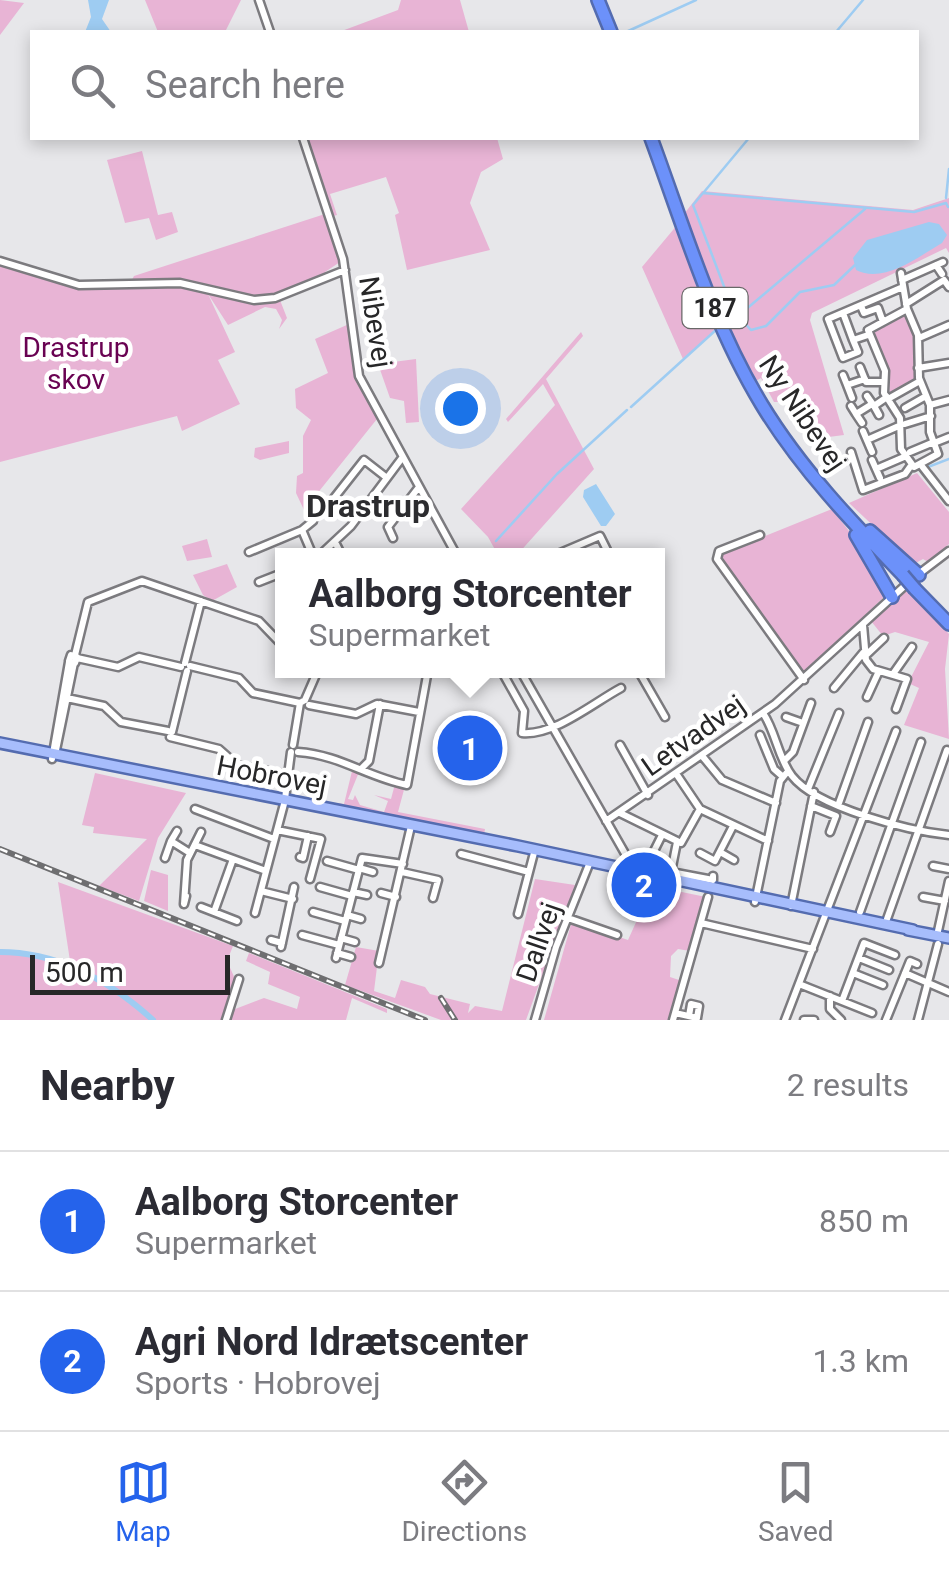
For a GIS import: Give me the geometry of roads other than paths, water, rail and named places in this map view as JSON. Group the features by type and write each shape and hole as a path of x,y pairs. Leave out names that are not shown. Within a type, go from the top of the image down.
{"highway":[{"path":"598,0 610,30"},
{"name":"Ny Nibevej","path":"651,140 729,342 760,403 818,484 949,624"},
{"path":"804,466 918,574"},
{"path":"818,484 865,546 892,597"}],"main road":[{"name":"Hobrovej","path":"0,745 284,802"},
{"name":"Hobrovej","path":"0,745 949,938"}],"street":[{"path":"259,0 269,30"},
{"name":"Nibevej","path":"305,140 345,270 359,376 452,548"},
{"path":"0,261 79,285 180,283 254,300 275,298 345,270"},
{"path":"843,313 858,352 843,358 828,319 940,264 942,274"},
{"path":"851,452 866,490 938,456 928,400 920,381 919,338 906,306 902,280"},
{"path":"910,467 907,424 887,398 884,366 868,335 869,328 944,280 949,287"},
{"path":"861,306 864,312 878,308 883,322"},
{"path":"919,338 949,326"},
{"path":"853,340 868,335"},
{"path":"918,368 949,362"},
{"path":"860,367 879,415"},
{"path":"842,375 880,478"},
{"path":"847,385 887,398 920,381"},
{"path":"853,406 884,382"},
{"path":"908,404 949,400"},
{"path":"867,440 930,416"},
{"path":"876,469 949,436"},
{"path":"327,548 402,458"},
{"path":"327,507 364,460 387,478"},
{"path":"921,465 949,501"},
{"path":"394,538 388,528 418,487"},
{"path":"249,552 302,530 313,521"},
{"path":"302,530 312,548"},
{"path":"760,535 719,551 717,558 804,680"},
{"path":"571,548 598,536 605,548"},
{"path":"335,542 338,548"},
{"name":"Letvadvej","path":"606,821 677,776 763,713 918,574 949,551"},
{"path":"259,582 275,575"},
{"path":"53,756 84,603 146,582 259,621 275,637"},
{"path":"169,734 201,601"},
{"path":"863,625 864,655 879,672 907,679 896,709"},
{"path":"834,688 884,638"},
{"path":"893,674 912,647"},
{"path":"74,659 118,667 139,658 168,663 240,678 253,693 356,714 380,704 419,712"},
{"path":"53,756 74,659"},
{"path":"867,697 879,672"},
{"path":"255,913 304,705 315,678"},
{"path":"296,749 351,761 368,777 407,785 426,678"},
{"path":"505,678 524,711 522,733 540,732 621,688"},
{"path":"525,678 606,821 628,870"},
{"path":"639,678 664,717"},
{"path":"67,698 104,706 118,720 219,749 237,765 288,775"},
{"path":"784,761 790,757 810,703"},
{"path":"361,770 368,761 380,704"},
{"path":"756,900 785,773 784,761 763,713"},
{"path":"793,906 811,790 839,714"},
{"path":"786,718 803,723"},
{"path":"839,803 868,722"},
{"path":"785,1020 896,730"},
{"path":"760,734 774,770 811,790 890,826 949,835"},
{"path":"860,912 922,742"},
{"path":"620,746 648,794"},
{"path":"284,802 296,749"},
{"path":"887,919 947,750"},
{"path":"702,758 722,780 776,803"},
{"path":"677,776 700,809 768,841"},
{"path":"811,806 836,816 830,832"},
{"path":"194,809 276,834 307,833 320,839 310,879"},
{"path":"620,813 683,843 700,809"},
{"path":"292,834 294,824"},
{"path":"700,853 715,861 732,826"},
{"path":"379,963 411,828"},
{"path":"165,858 177,830"},
{"path":"186,896 192,848 202,832"},
{"path":"300,857 303,858 307,833"},
{"path":"654,852 662,836"},
{"path":"170,841 266,871"},
{"path":"677,842 670,872 713,880 713,876"},
{"path":"518,914 534,852"},
{"path":"720,852 734,860"},
{"path":"461,854 529,872"},
{"path":"338,949 365,856 438,880 433,898"},
{"path":"214,912 233,859"},
{"path":"330,860 373,872"},
{"name":"Dallvej","path":"536,1020 568,918 590,864"},
{"path":"933,866 949,868"},
{"path":"938,930 949,882"},
{"path":"323,886 367,895"},
{"path":"271,940 281,945 294,887"},
{"path":"260,891 294,899"},
{"path":"381,893 396,897"},
{"path":"923,896 945,901"},
{"path":"689,1016 674,1017 708,897"},
{"path":"201,908 237,921"},
{"path":"316,912 361,919"},
{"path":"568,918 617,935"},
{"path":"701,923 813,948"},
{"path":"307,935 351,957"},
{"path":"338,949 355,942"},
{"path":"842,1001 864,943 894,955"},
{"path":"918,1020 931,983 938,944"},
{"path":"859,958 889,970"},
{"path":"886,1020 910,961 917,964"},
{"path":"853,973 884,985"},
{"path":"905,973 949,992"},
{"path":"226,1020 239,979"},
{"path":"800,984 871,1014"},
{"path":"830,996 830,1009 841,1020"},
{"path":"804,1020 814,1020"}],"water":[{"path":"88,0 109,0 102,19 110,30 86,30 91,17"},
{"path":"929,222 939,224 947,235 942,243 889,271 878,274 856,270 853,258 867,240"},
{"path":"596,484 615,514 606,526 601,526 583,497 584,490"}],"waterway":[{"path":"630,30 696,0"},
{"path":"838,30 863,0"},
{"path":"704,192 747,140"},
{"path":"946,198 949,169"},
{"path":"725,321 733,310 693,205 703,193 914,212 946,203 948,207"},
{"path":"855,265 834,285 800,292 766,326 751,330 738,316 865,209"},
{"path":"631,407 717,329"},
{"path":"496,541 557,474 627,410"},
{"path":"930,471 928,467 949,459"},
{"path":"0,952 64,963 120,993 153,1020"}],"railway":[{"path":"0,849 425,1020"},
{"path":"441,998 455,1020"}],"place":[{"name":"Aalborg Storcenter","path":"470,748"},
{"name":"Agri Nord Idrætscenter","path":"644,885"}],"district":[{"name":"Drastrup","path":"368,506"}],"park label":[{"name":"Drastrup skov","path":"76,363"}]}
